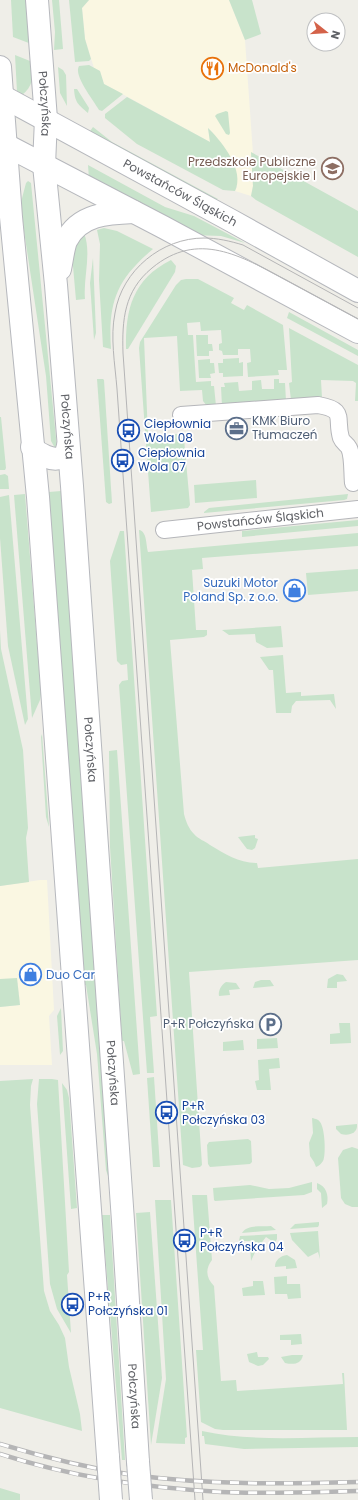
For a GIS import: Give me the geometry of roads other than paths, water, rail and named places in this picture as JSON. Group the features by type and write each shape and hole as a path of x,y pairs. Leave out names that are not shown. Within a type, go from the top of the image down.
{"main road":[{"name":"Połczyńska","path":"37,0 46,119 44,165 56,285 68,446 123,1221 141,1500"},
{"path":"0,67 3,144 38,497 111,1500"},
{"name":"Powstańców Śląskich","path":"1,96 46,119 358,291"},
{"path":"3,144 134,212 358,332"},
{"path":"56,285 65,243 71,233 79,225 94,216 134,212"},
{"path":"32,447 41,454 58,459 64,455 68,446"}],"street":[{"path":"181,415 318,405 331,407 338,414 341,437 343,442 349,448 353,483"},
{"name":"Powstańców Śląskich","path":"164,530 358,510"}],"tram line":[{"path":"195,1500 117,389 113,351 115,313 119,297 126,283 135,270 146,259 159,250 173,244 188,239 204,238 224,240 243,245 358,308"},
{"path":"203,1500 123,353 124,318 130,296 143,277 152,268 169,257 186,250 203,249 219,251 253,263 358,319"}],"railway":[{"path":"0,1444 82,1466 133,1475 189,1481 245,1483 358,1482"},
{"path":"0,1454 82,1475 165,1488 238,1493 358,1491"}],"place":[{"name":"McDonald's","path":"213,68"},
{"name":"Przedszkole Publiczne Europejskie I","path":"332,169"},
{"name":"KMK Biuro Tłumaczeń","path":"237,428"},
{"name":"Ciepłownia Wola 08","path":"129,431"},
{"name":"Ciepłownia Wola 07","path":"122,460"},
{"name":"Suzuki Motor Poland Sp. z o.o.","path":"294,590"},
{"name":"Duo Car","path":"30,975"},
{"name":"P+R Połczyńska","path":"270,1024"},
{"name":"P+R Połczyńska 03","path":"167,1113"},
{"name":"P+R Połczyńska 04","path":"185,1240"},
{"name":"P+R Połczyńska 01","path":"72,1304"}]}
